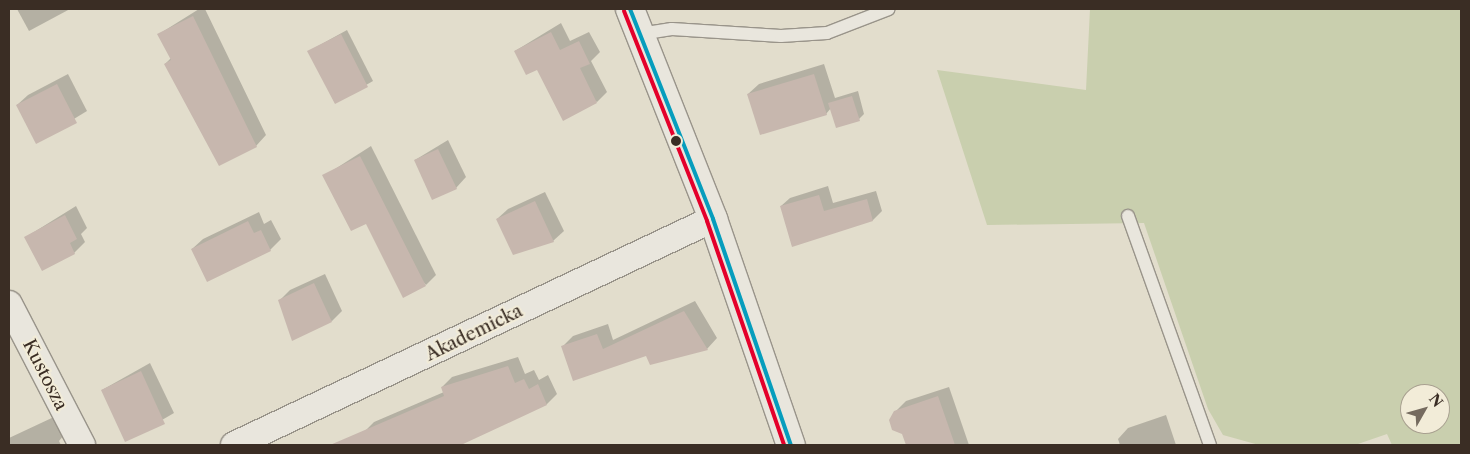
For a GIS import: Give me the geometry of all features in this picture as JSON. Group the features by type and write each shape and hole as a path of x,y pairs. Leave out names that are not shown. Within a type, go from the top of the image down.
{"street":[{"path":"630,9 713,218 791,445"},
{"name":"Akademicka","path":"234,445 713,218"},
{"name":"Kustosza","path":"9,304 82,445"}],"lane":[{"path":"640,34 672,29 781,36 827,33 889,9"},
{"path":"1128,216 1210,445"}],"green space":[{"path":"1090,9 1461,9 1461,445 1392,445 1387,434 1355,445 1259,445 1223,435 1208,409 1144,223 987,225 937,70 1086,90"}],"building":[{"path":"193,16 257,147 219,166 164,64 171,60 157,34"},
{"path":"551,32 560,50 579,41 590,64 580,68 597,103 563,121 537,70 526,75 514,51"},
{"path":"341,34 368,87 335,104 307,51"},
{"path":"814,74 827,115 760,135 747,94"},
{"path":"57,84 77,123 36,144 16,105"},
{"path":"852,96 860,121 836,128 828,103"},
{"path":"438,149 457,189 432,200 414,160"},
{"path":"360,156 426,286 403,298 366,224 351,231 322,175"},
{"path":"819,195 824,211 867,199 873,221 792,247 780,206"},
{"path":"535,201 554,242 513,255 496,219"},
{"path":"65,215 77,239 70,243 75,254 42,271 24,237"},
{"path":"248,221 254,233 261,230 271,251 207,282 191,249"},
{"path":"314,283 332,322 292,341 278,300"},
{"path":"684,311 708,350 650,365 646,356 573,381 561,346 597,334 603,349"},
{"path":"508,366 515,383 524,379 529,389 538,384 547,405 461,445 330,445 444,396 441,387"},
{"path":"141,371 165,424 125,442 101,390"},
{"path":"938,396 955,445 906,445 902,434 892,430 889,420 894,411"}],"transit line":[{"path":"630,9 713,219 791,445"},
{"path":"624,11 707,221 784,445"}]}
